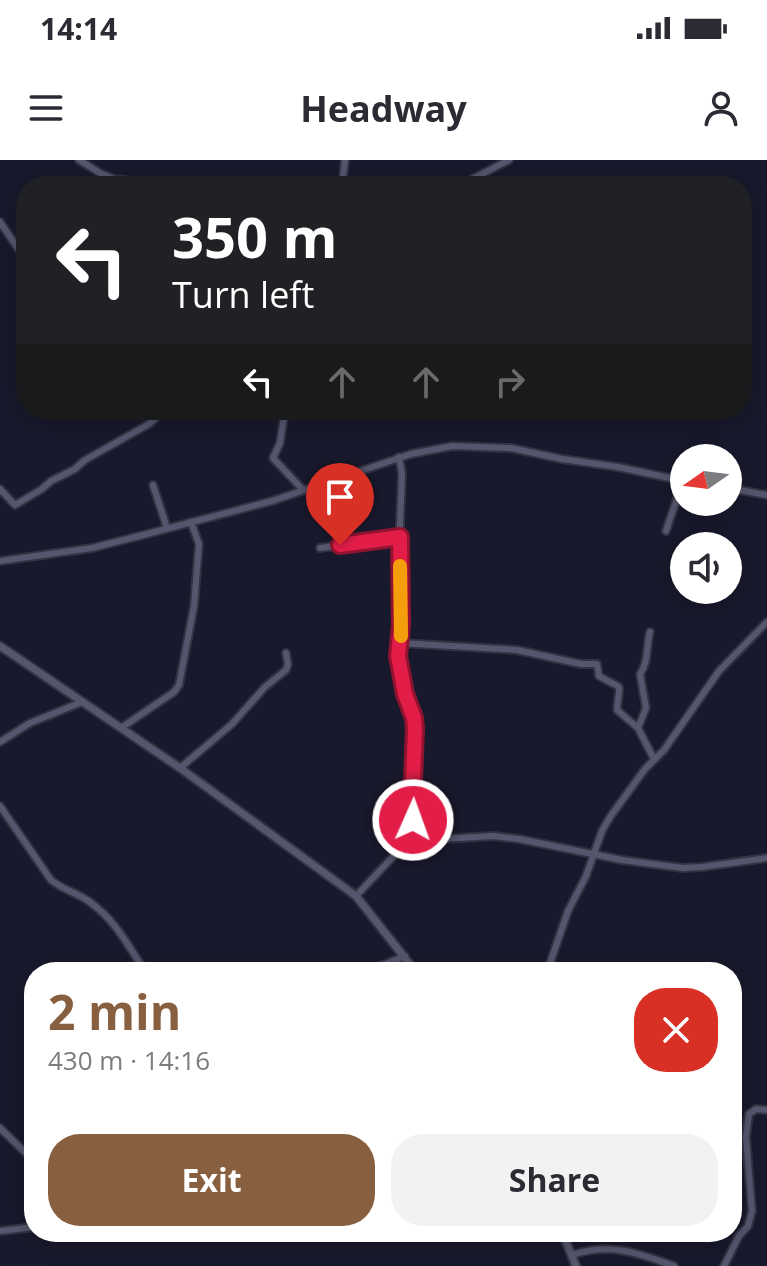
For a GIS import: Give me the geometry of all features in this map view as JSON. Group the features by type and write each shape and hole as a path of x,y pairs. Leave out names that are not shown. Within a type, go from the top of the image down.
{"street":[{"path":"79,160 107,176"},
{"path":"478,176 509,160"},
{"path":"0,222 16,245"},
{"path":"0,489 15,505 153,420"},
{"path":"283,420 280,443 273,458 303,490"},
{"path":"0,561 92,548 272,501 399,457 452,446 511,448 670,478"},
{"path":"399,457 402,474 398,656 415,729 412,806 415,837"},
{"path":"153,485 167,528"},
{"path":"742,491 767,495"},
{"path":"666,531 671,516"},
{"path":"121,728 174,692 179,685 194,606 199,544 191,522"},
{"path":"320,548 400,537"},
{"path":"550,962 568,911 610,817 645,769 664,750 719,671 767,622"},
{"path":"638,728 646,708 640,674 646,666 650,632"},
{"path":"400,643 517,650 581,664 597,664 601,678 620,688 619,713 638,728 654,759"},
{"path":"0,646 180,768 356,896 409,962"},
{"path":"180,768 232,724 265,687 286,670 286,653"},
{"path":"0,742 30,723 82,702"},
{"path":"0,806 51,880 86,899 112,921 140,962"},
{"path":"356,896 415,837 493,836 519,839 683,868 767,858"},
{"path":"390,962 405,956"},
{"path":"742,1233 748,1226 752,1211 746,1137 749,1114 756,1109 767,1110"},
{"path":"0,1128 24,1151"},
{"path":"0,1231 24,1228"},
{"path":"566,1242 576,1266"},
{"path":"724,1266 736,1242"},
{"path":"572,1255 589,1249 613,1249 637,1253 674,1266"}],"slow traffic":[{"path":"400,566 401,636"}],"route":[{"path":"340,545 400,537 401,625 398,656 405,694 414,718 413,820"}]}
